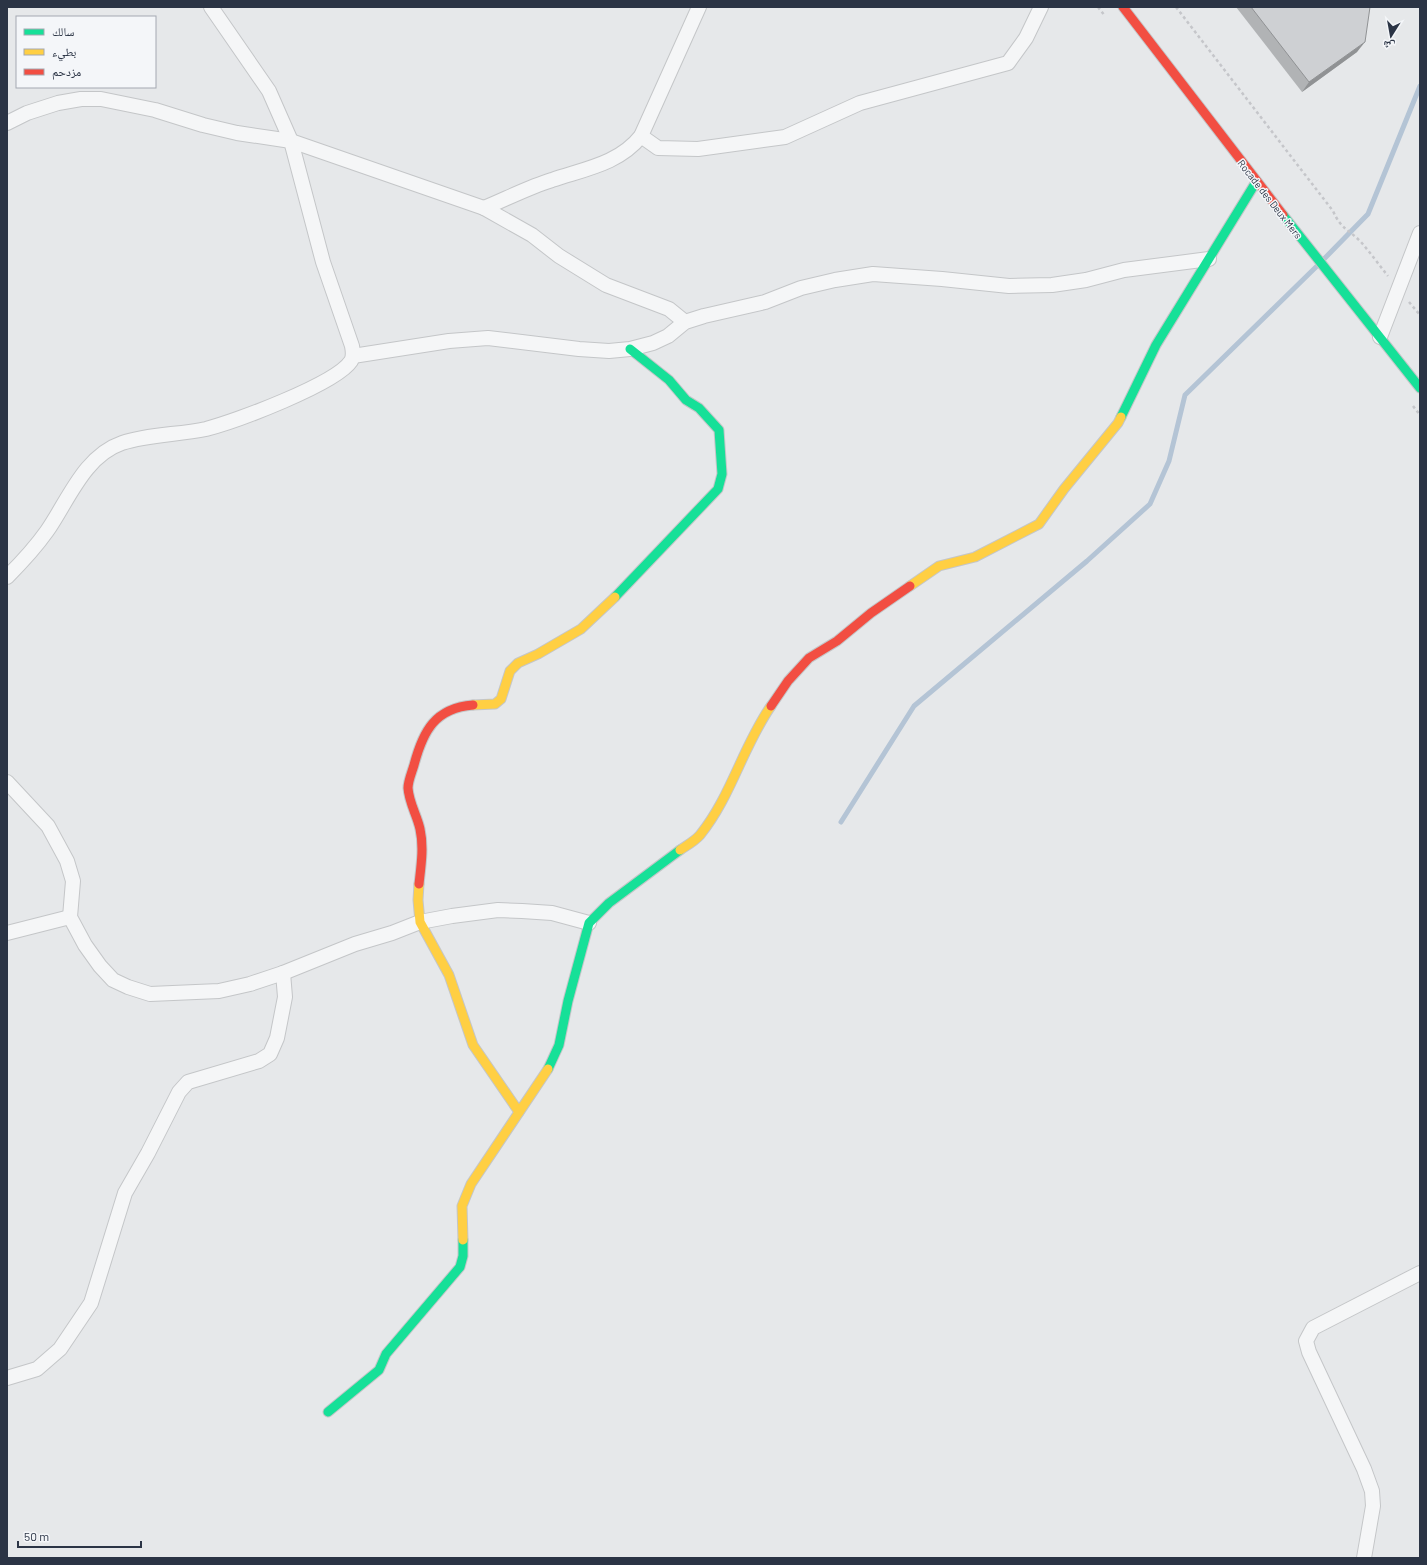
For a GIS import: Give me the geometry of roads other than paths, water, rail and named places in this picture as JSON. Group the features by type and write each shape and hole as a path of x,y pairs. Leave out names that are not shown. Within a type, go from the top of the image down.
{"main road":[{"name":"Rocade des Deux Mers","path":"1123,7 1256,182 1420,388"},
{"path":"328,1412 379,1370 386,1354 460,1267 462,1256 462,1206 472,1184 545,1075 559,1045 568,1001 589,923 610,903 699,836 720,803 752,737 769,708 788,681 809,658 837,641 871,612 940,566 976,557 1038,524 1064,489 1118,423 1156,345 1256,182"},
{"path":"519,1112 473,1045 449,975 420,922 418,900 422,853 420,829 412,809 408,786 419,747 427,729 435,720 446,712 464,706 495,704 501,699 510,672 518,663 538,654 581,629 613,599 718,489 722,474 719,430 699,408 686,400 669,380 630,349"}],"street":[{"path":"7,577 46,532 84,474 96,459 108,450 121,443 140,438 206,429 238,420 275,405 328,378 346,366 353,356 352,346 323,262 291,141 269,91 211,7"},
{"path":"484,208 551,180 589,169 616,158 632,147 641,136 699,7"},
{"path":"641,136 658,148 698,148 786,137 860,103 1008,63 1026,38 1041,7"},
{"path":"7,123 27,112 58,103 81,99 101,99 155,110 203,125 237,133 291,141 484,208 532,235 559,256 606,285 669,309 685,322"},
{"path":"1380,337 1420,233"},
{"path":"353,356 435,343 488,338 579,349 609,351 630,349 653,343 668,336 685,322 704,316 765,302 801,288 835,280 873,274 1009,286 1052,285 1086,280 1124,270 1209,259"},
{"path":"7,782 48,826 67,860 73,880 70,917 96,960 113,980 128,987 150,994 219,991 283,974 355,944 392,933 420,922 498,910 552,914 589,923"},
{"path":"7,933 70,917"},
{"path":"7,1378 37,1369 60,1349 91,1303 125,1193 148,1153 179,1092 188,1082 259,1061 270,1054 277,1038 285,997 283,974"},
{"path":"1364,1558 1374,1506 1372,1491 1364,1469 1309,1352 1306,1341 1312,1328 1420,1273"}],"waterway":[{"path":"1324,259 1368,214 1420,86"},
{"path":"841,822 914,706 1087,561 1150,504 1169,461 1185,395 1317,266"}]}
